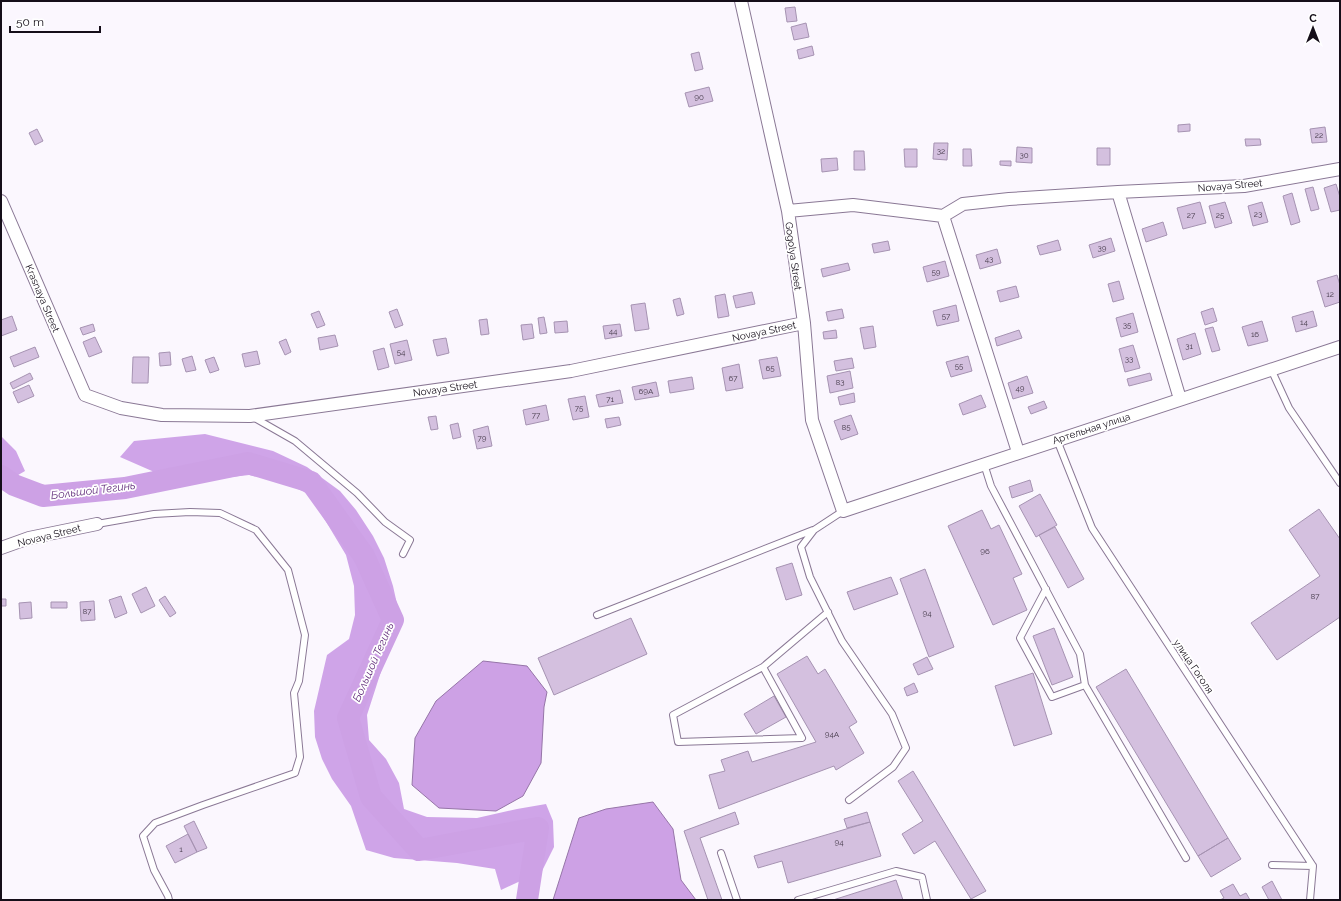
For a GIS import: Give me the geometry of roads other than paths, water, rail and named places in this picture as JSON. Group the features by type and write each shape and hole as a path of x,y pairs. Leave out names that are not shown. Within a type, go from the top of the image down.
{"street":[{"name":"Gogolya Street","path":"741,1 788,211 804,323 812,420 843,511"},
{"name":"Novaya Street","path":"943,216 963,204 1009,199 1118,192 1244,186 1340,169"},
{"path":"1118,192 1180,399"},
{"name":"Krasnaya Street","path":"1,201 85,395"},
{"path":"788,211 853,205 943,216 1018,452"},
{"name":"Novaya Street","path":"85,395 121,408 162,415 250,416 571,371 804,323"},
{"name":"Артельная улица","path":"843,511 1340,346"},
{"name":"Novaya Street","path":"1,548 29,538 97,524"}],"lane":[{"path":"1271,369 1289,408 1340,483"},
{"path":"250,416 295,441 357,493 384,522 410,540 403,554"},
{"name":"улица Гоголя","path":"1057,440 1092,528 1313,866"},
{"path":"984,464 991,486 1080,654 1085,685 1186,858"},
{"path":"597,615 814,530 843,511"},
{"path":"97,524 154,514 190,512 220,513 256,530 288,570 306,635 299,681 294,693 300,757 295,773 155,823 143,836 154,870 168,896 168,900"},
{"path":"814,530 801,547 810,577 842,641 892,714 906,748 893,767 849,800"},
{"path":"1046,589 1020,638 1052,697 1085,685"},
{"path":"763,668 802,738 678,742 673,715 763,668 828,612"},
{"path":"721,853 737,900"},
{"path":"1272,865 1313,866 1310,900"},
{"path":"798,900 896,871 922,877 927,900"}],"waterway":[{"name":"Большой Тегинь","path":"1,476 14,485 43,496 125,488 248,463 311,482 364,556 393,620 348,718 371,797 419,850 538,828 527,900"}]}
